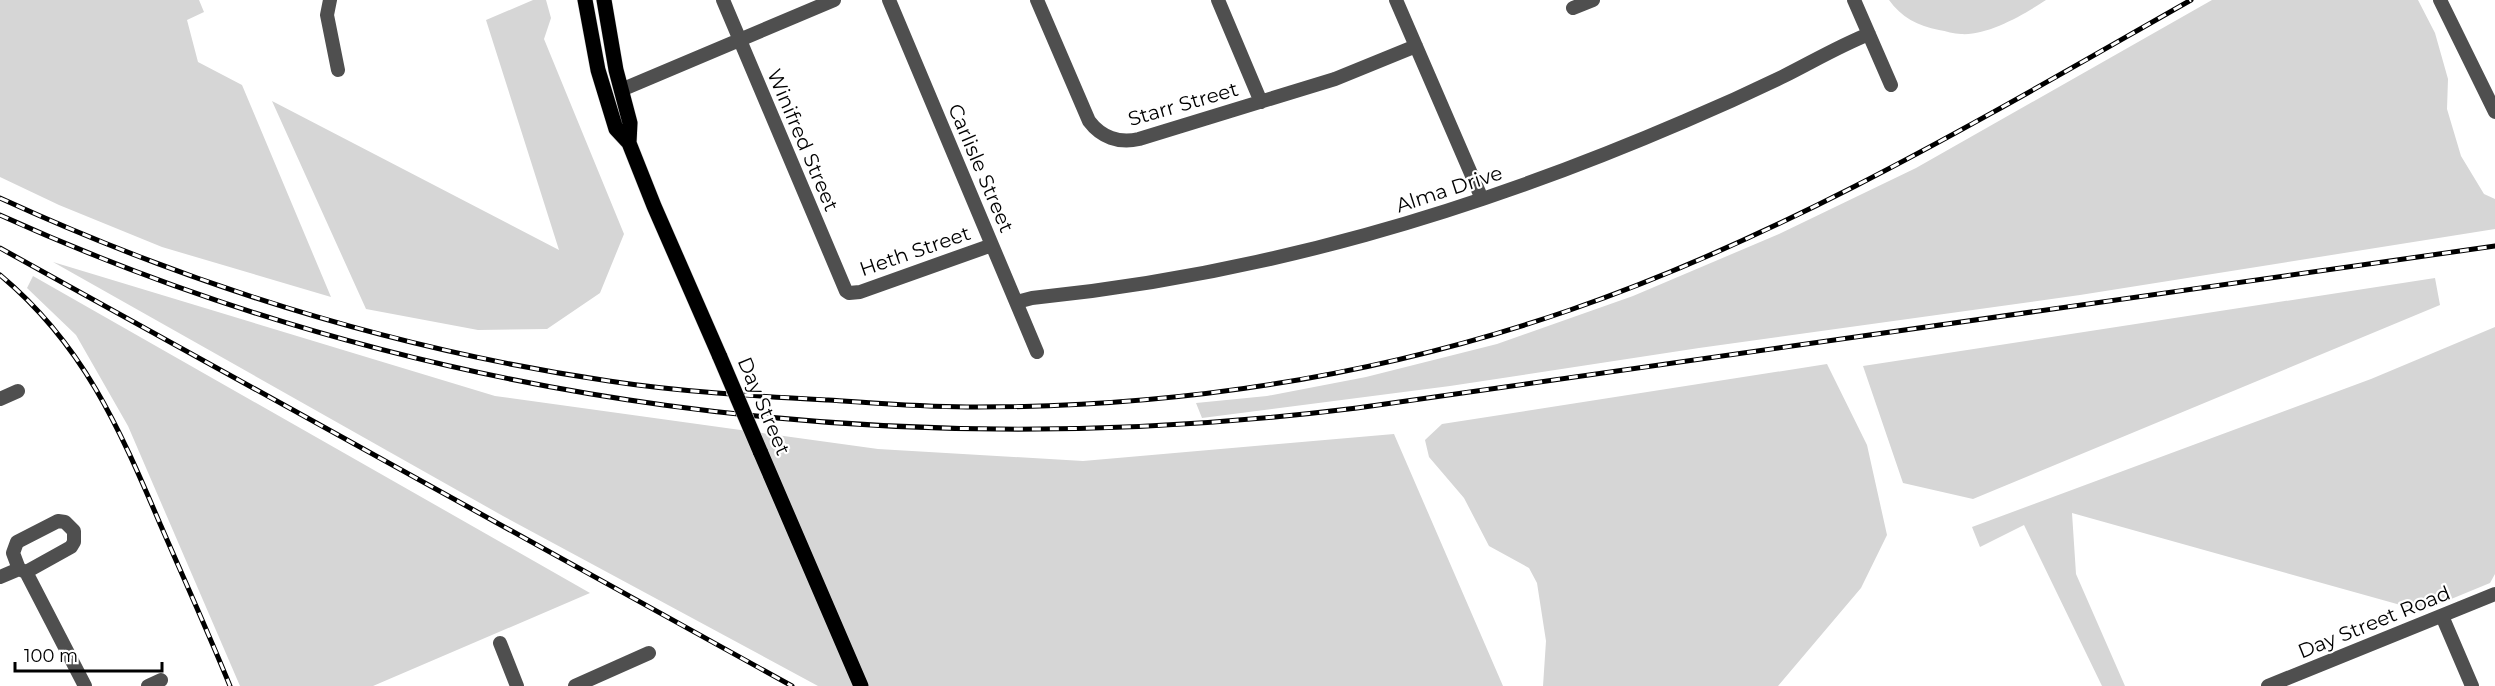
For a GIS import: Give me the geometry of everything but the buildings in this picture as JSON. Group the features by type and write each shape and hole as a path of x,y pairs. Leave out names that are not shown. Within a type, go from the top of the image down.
{"main road":[{"name":"Day Street","path":"585,0 592,45 604,96 616,129 629,142 654,206 860,684"},
{"name":"Day Street","path":"604,0 621,90 630,123 629,142"}],"street":[{"path":"330,0 327,15 338,70"},
{"name":"Winifred Street","path":"723,0 839,277 849,293"},
{"path":"621,90 834,0"},
{"name":"Carlisle Street","path":"889,0 1037,352"},
{"name":"Starr Street","path":"1037,0 1089,121 1108,137 1122,141 1138,140 1335,79 1416,46"},
{"path":"1218,0 1261,102"},
{"path":"1396,0 1482,199"},
{"path":"1573,8 1593,0"},
{"path":"1854,0 1891,85"},
{"path":"2440,0 2495,112"},
{"name":"Alma Drive","path":"1017,302 1032,298 1156,283 1264,262 1376,233 1565,170 1686,121 1869,34"},
{"name":"Heth Street","path":"849,293 860,292 992,245"},
{"path":"0,399 18,390"},
{"path":"0,577 22,570 85,686"},
{"name":"Day Street Road","path":"2268,686 2495,594"},
{"path":"2442,616 2472,686"},
{"path":"500,643 517,686"},
{"path":"575,686 649,653"},
{"path":"148,686 162,680"}],"shaded area":[{"path":"0,0 199,0 204,12 187,20 198,62 242,85 331,297 162,247 59,205 0,177"},
{"path":"533,0 546,0 551,18 544,39 624,234 600,293 547,329 478,330 366,309 272,101 559,250 486,20"},
{"path":"1889,0 2046,0 1994,28 1961,34 1917,23 1905,16"},
{"path":"2212,0 2418,0 2435,33 2448,79 2447,109 2461,156 2484,194 2495,199 2495,229 2080,295 1699,348 1450,386 1202,418 1196,403 1267,396 1366,377 1497,344 1633,296 1779,234 1916,168"},
{"path":"53,262 495,396 878,449 1083,461 1394,434 1503,686 818,686 503,516"},
{"path":"33,276 590,593 373,686 240,686 128,426 76,335 27,288"},
{"path":"2435,278 2440,305 1973,499 1903,483 1863,366"},
{"path":"2495,327 2495,574 2490,583 2422,611 2072,513 2076,574 2125,686 2102,686 2024,525 1980,547 1972,527 2371,379"},
{"path":"1827,364 1867,445 1887,535 1861,588 1778,686 1543,686 1546,641 1537,583 1529,568 1489,546 1464,498 1429,457 1425,440 1442,424"}],"railway":[{"path":"0,198 147,259 298,311 452,352 530,368 636,385 691,391 897,405 1044,406 1120,402 1273,384 1423,354 1570,310 1652,280 1732,246 1888,169 2191,0"},
{"path":"0,215 162,281 327,335 495,376 665,405 837,423 1010,429 1184,424 1357,408 2495,246"},
{"path":"0,248 792,686"},
{"path":"0,275 55,330 77,359 114,422 230,686"}]}
